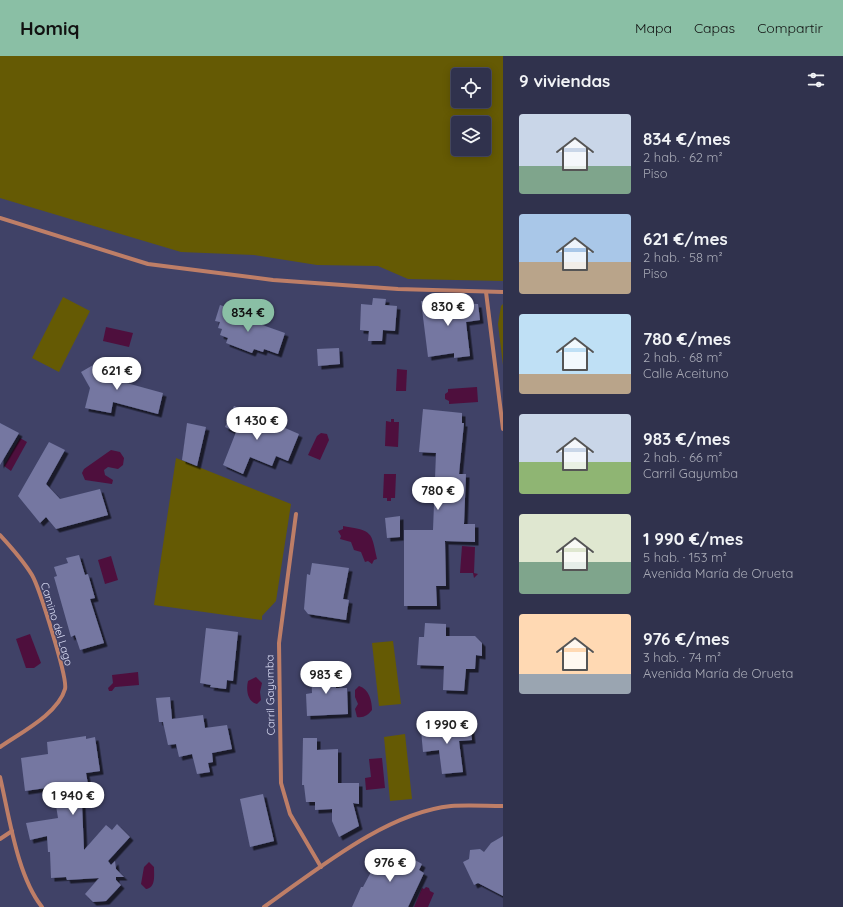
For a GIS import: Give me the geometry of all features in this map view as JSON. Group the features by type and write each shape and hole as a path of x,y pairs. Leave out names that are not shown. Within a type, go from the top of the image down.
{"street":[{"path":"0,218 148,264 273,280 398,289 503,292"},
{"path":"486,292 503,429"},
{"name":"Carril Gayumba","path":"296,514 279,643 281,783 290,814 321,867"},
{"name":"Camino del Lago","path":"0,535 19,555 33,577 62,663 65,689 51,711 0,747"},
{"path":"0,777 12,831 23,870 34,897 42,907"},
{"path":"264,907 373,833 415,815 450,806 503,806"},
{"path":"0,839 12,831"}],"shaded area":[{"path":"0,56 503,56 503,281 408,279 378,266 317,265 254,255 181,252 0,198"},
{"path":"63,297 90,311 59,372 32,358"},
{"path":"503,304 503,365 498,324 501,306"},
{"path":"106,327 133,333 129,347 103,341"},
{"path":"397,369 407,370 406,391 396,391"},
{"path":"477,387 478,402 449,404 449,401 445,399 445,394 448,392 448,389"},
{"path":"391,419 394,419 394,422 399,422 398,447 385,446 386,421 391,422"},
{"path":"321,433 327,434 329,440 320,460 308,455 317,436"},
{"path":"20,438 27,442 11,471 4,466"},
{"path":"111,450 120,452 124,458 123,465 118,469 108,467 104,470 105,475 113,480 112,484 85,480 82,473 84,469"},
{"path":"176,458 291,504 276,601 262,616 262,620 154,605"},
{"path":"384,474 396,474 395,498 391,498 391,501 387,501 387,498 383,498"},
{"path":"343,526 360,529 369,534 372,538 377,559 374,560 372,564 368,561 365,562 361,552 354,550 351,542 340,539 341,536 338,531 343,529"},
{"path":"462,546 475,547 474,573 478,574 474,578 473,573 460,573"},
{"path":"111,556 118,580 105,584 98,560"},
{"path":"30,634 41,663 34,668 26,668 16,639"},
{"path":"393,641 401,704 379,706 372,643"},
{"path":"138,672 139,685 115,687 112,691 109,691 108,688 113,683 112,675"},
{"path":"256,677 262,683 260,692 261,700 257,704 249,698 247,688 248,681"},
{"path":"359,686 368,693 372,710 366,716 362,717 357,717 355,709 358,704 355,697 355,690"},
{"path":"405,734 412,799 390,801 384,737"},
{"path":"382,758 385,788 366,790 365,778 371,777 369,759"},
{"path":"149,862 154,867 154,881 149,888 146,889 141,884 144,867"},
{"path":"426,887 434,893 428,907 414,907 422,888 424,889"}],"building":[{"path":"373,298 386,299 385,305 397,306 395,331 383,330 382,341 368,341 369,331 360,330 361,304 372,305"},
{"path":"421,301 478,304 480,320 466,322 470,356 454,358 454,353 428,357"},
{"path":"220,305 239,311 237,316 285,333 278,354 264,349 263,352 254,349 252,353 226,343 228,338 220,335 222,329 218,328 220,322 215,321"},
{"path":"339,348 340,364 318,366 317,349"},
{"path":"107,357 123,382 163,393 158,414 113,402 111,413 85,408 90,388 81,372"},
{"path":"234,406 299,434 288,461 276,456 272,466 250,457 243,474 223,465 236,432 225,427"},
{"path":"423,409 462,413 462,423 464,423 459,474 466,474 464,524 475,524 475,542 445,541 446,586 436,586 437,606 404,606 404,530 433,530 436,453 419,452"},
{"path":"0,423 19,433 0,465"},
{"path":"187,423 206,427 197,466 182,460"},
{"path":"49,442 65,450 46,484 60,499 100,489 108,515 56,529 46,517 40,523 18,496"},
{"path":"400,516 400,537 387,538 385,518"},
{"path":"79,555 85,575 88,574 95,598 90,599 104,643 80,650 75,635 71,637 54,577 57,576 54,567 68,563 66,558"},
{"path":"312,563 349,568 343,599 349,600 346,620 308,614 304,609 307,574 310,575"},
{"path":"425,623 446,624 446,636 475,636 482,643 482,656 476,655 475,669 466,669 464,691 443,690 444,666 417,665 419,637 424,637"},
{"path":"206,628 238,632 233,681 227,680 226,689 210,687 211,685 200,683"},
{"path":"335,668 336,688 347,688 348,714 307,716 306,694 312,693 311,669"},
{"path":"170,697 172,719 203,715 205,728 227,725 232,749 212,753 213,762 208,763 210,772 197,774 192,754 179,757 176,744 168,745 163,722 159,722 156,698"},
{"path":"470,723 472,740 459,741 463,772 442,774 439,750 423,752 421,730"},
{"path":"86,736 86,739 95,737 100,771 86,773 88,784 85,785 87,803 82,804 84,850 106,825 112,830 117,824 130,837 108,861 111,865 115,861 116,869 124,877 116,877 116,880 121,885 106,901 93,902 85,894 99,878 67,880 66,877 51,878 50,852 48,852 47,836 30,840 26,823 58,818 53,787 25,791 21,758 48,754 47,742"},
{"path":"303,738 317,738 317,750 338,749 338,783 359,783 359,804 353,803 359,826 339,837 332,821 332,809 315,810 315,802 306,802 304,785 302,785"},
{"path":"263,794 274,841 250,847 240,799"},
{"path":"503,836 503,896 478,883 474,885 463,862 469,859 470,850 480,849 484,852 491,843"},
{"path":"381,853 389,858 391,855 403,861 406,855 422,864 419,870 424,873 408,907 352,907 361,887 363,887"}]}
